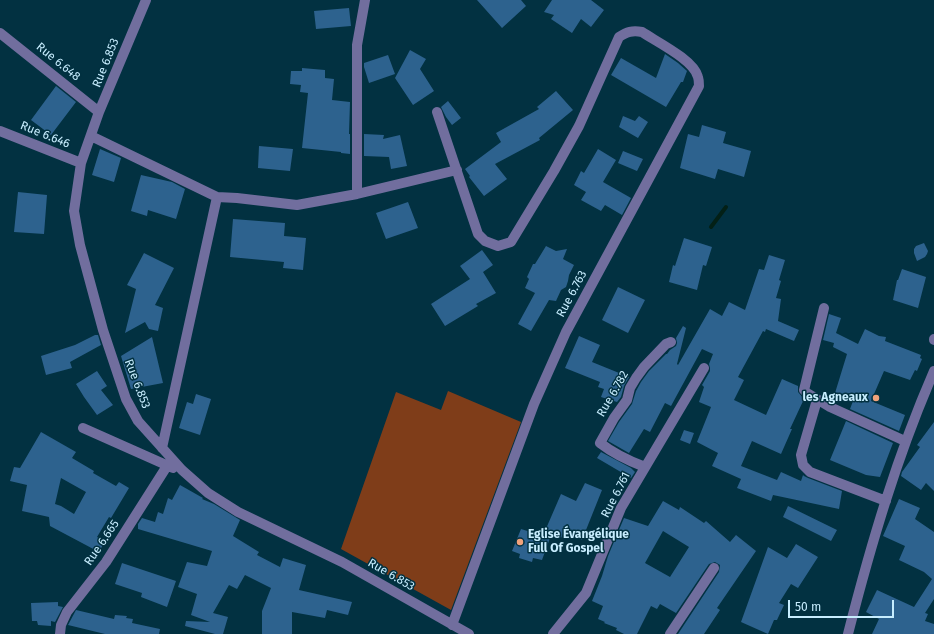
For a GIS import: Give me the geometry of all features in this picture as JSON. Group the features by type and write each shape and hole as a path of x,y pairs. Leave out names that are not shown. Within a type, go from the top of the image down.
{"street":[{"name":"Rue 6.853","path":"146,0 100,112 81,163 74,211 80,245 103,330 126,398 138,421 182,470 208,493 238,512 342,562 469,634"},
{"path":"357,194 357,45 365,0"},
{"name":"Rue 6.763","path":"452,625 547,371 566,332 699,86 699,77 694,68 687,61 642,32 627,32 619,37 579,126 511,242 498,246 485,241 478,234 457,170"},
{"name":"Rue 6.648","path":"0,33 100,112"},
{"path":"91,136 217,197 297,205 357,194 457,170 437,112"},
{"name":"Rue 6.646","path":"0,130 81,163"},
{"path":"162,448 217,197"},
{"path":"824,308 804,390 817,400 830,407 905,441"},
{"name":"Rue 6.782","path":"645,467 630,462 600,443 614,418 627,400 630,388 636,378 644,367 666,344 671,342"},
{"name":"Rue 6.761","path":"553,634 586,593 618,515 704,368"},
{"path":"848,634 879,520 905,441 934,371"},
{"path":"817,400 801,455 803,465 810,472 886,501"},
{"path":"83,428 167,466 182,470"},
{"name":"Rue 6.665","path":"60,634 61,625 67,612 106,562 167,466"},
{"path":"670,634 714,568"}],"shaded area":[{"path":"448,391 521,422 451,610 341,549 396,392 441,410"}],"building":[{"path":"477,0 521,0 526,6 502,28"},
{"path":"552,0 591,0 604,10 591,27 581,19 572,33 551,19 554,15 544,12"},
{"path":"349,8 351,26 316,29 314,11"},
{"path":"410,50 426,59 420,69 434,91 413,105 395,78"},
{"path":"665,54 687,71 683,82 681,82 666,107 611,75 621,58 656,78"},
{"path":"388,55 395,74 369,83 364,63"},
{"path":"302,68 325,70 325,78 334,79 332,100 350,102 350,154 302,148 308,93 300,92 301,85 290,84 291,71 302,71"},
{"path":"56,86 76,102 51,135 31,120"},
{"path":"556,91 573,110 539,138 540,140 495,164 507,179 484,196 469,177 470,176 465,169 501,142 496,133 539,109 537,107"},
{"path":"448,101 461,118 452,125 441,107"},
{"path":"623,116 635,121 639,116 648,122 638,138 619,127"},
{"path":"702,125 726,132 723,143 751,151 744,177 718,169 715,179 680,168 688,134 699,137"},
{"path":"364,134 384,135 383,139 400,135 407,166 391,169 389,157 364,156"},
{"path":"259,146 293,149 290,171 258,168"},
{"path":"100,149 121,158 114,182 92,175"},
{"path":"598,149 616,160 603,182 631,198 622,215 605,205 601,211 581,200 586,192 574,185 581,171 584,173"},
{"path":"623,151 643,159 637,171 618,163"},
{"path":"141,175 172,182 185,189 176,219 148,210 147,216 131,211"},
{"path":"18,192 47,195 44,234 14,232"},
{"path":"408,202 418,228 386,239 376,213"},
{"path":"233,219 285,223 284,236 306,238 303,270 283,268 284,262 230,257"},
{"path":"684,238 712,247 706,266 703,265 697,290 669,282 673,265 675,266"},
{"path":"924,243 928,251 927,254 925,257 917,261 914,249 916,246"},
{"path":"546,246 556,251 567,249 563,259 574,265 569,275 566,287 561,290 556,301 549,300 531,331 518,324 535,293 525,288 529,279 527,277 533,264 535,264"},
{"path":"482,250 493,265 483,272 496,293 476,304 478,306 445,326 431,304 470,279 460,266"},
{"path":"144,253 174,268 155,305 163,308 158,331 149,329 145,322 125,333 136,289 127,285"},
{"path":"769,255 785,260 779,280 781,281 776,298 781,299 778,321 799,330 794,341 766,329 765,332 763,331 738,377 744,380 734,400 766,415 782,379 798,386 798,392 804,399 790,429 792,429 781,454 752,441 741,466 777,480 781,472 801,481 803,475 842,491 839,509 773,495 771,501 737,488 741,479 712,466 718,453 697,442 711,407 699,402 704,387 702,385 710,371 709,364 713,354 702,349 671,406 665,403 650,432 644,429 629,453 608,441 632,404 636,391 641,382 649,371 676,346 676,338 683,326 686,328 678,365 710,309 722,316 729,302 745,310 759,269 764,270"},
{"path":"902,269 926,277 918,308 893,300 897,280"},
{"path":"618,287 645,300 628,333 602,320"},
{"path":"829,314 841,318 836,333 858,344 865,329 879,336 886,337 885,341 921,355 920,358 922,359 917,371 915,370 910,380 884,371 871,401 905,415 899,431 850,409 853,401 835,393 847,354 833,347 834,343 823,340"},
{"path":"98,335 101,345 70,362 72,368 46,375 41,356 75,345"},
{"path":"579,336 600,345 592,362 629,377 624,386 621,397 617,402 601,397 604,389 598,387 600,382 565,368"},
{"path":"152,337 163,383 131,389 121,356"},
{"path":"97,371 107,386 101,390 113,405 97,415 76,384"},
{"path":"196,394 211,399 200,435 179,428 187,402 193,404"},
{"path":"846,421 893,443 880,477 866,475 830,460"},
{"path":"934,422 934,491 926,483 921,490 901,476 902,472 920,447 917,445"},
{"path":"684,430 694,433 690,444 680,440"},
{"path":"41,432 76,452 72,458 94,471 93,473 116,486 119,482 129,488 111,518 109,517 97,537 105,541 99,552 50,526 49,517 22,511 27,485 10,481 14,467 20,468","holes":["61,478 86,492 74,514 55,504"]},
{"path":"601,452 631,468 635,472 631,478 597,458"},
{"path":"585,483 602,490 582,540 565,529 561,538 545,531 561,494 576,501"},
{"path":"180,485 240,520 233,536 259,552 257,555 280,567 283,558 306,565 299,590 352,602 348,615 327,610 325,618 292,612 292,634 262,634 262,611 271,588 245,575 237,589 229,585 213,613 228,617 223,634 215,634 185,626 186,621 210,622 191,615 197,594 178,587 187,562 207,566 212,551 138,529 138,524 142,518 155,522 158,512 163,514 168,498 172,500"},
{"path":"899,499 920,508 915,519 934,532 934,599 925,613 928,614 925,621 934,624 934,634 872,634 879,619 866,612 877,590 914,607 932,579 924,572 899,560 905,546 883,536"},
{"path":"663,501 679,510 680,507 704,523 706,521 730,542 736,535 756,551 717,608 720,610 704,634 678,634 719,572 720,565 715,562 709,564 676,613 660,604 657,609 651,606 637,634 624,634 616,630 617,628 598,619 603,606 592,601 608,556 624,518 648,526","holes":["663,531 689,547 670,577 645,563"]},
{"path":"788,506 837,530 831,541 783,517"},
{"path":"521,529 550,538 542,560 533,558 532,562 519,558 520,554 512,551"},
{"path":"796,544 818,557 798,588 791,584 779,603 784,605 777,620 774,620 768,634 741,622 768,547 787,558"},
{"path":"122,563 176,581 167,607 141,597 142,593 115,584"},
{"path":"58,602 58,606 63,607 55,622 51,621 51,626 38,625 37,621 32,621 31,603"},
{"path":"76,610 114,619 115,615 127,616 126,618 133,619 132,623 160,629 159,634 105,634 68,625"}],"waterway":[{"path":"711,227 726,207"}],"place":[{"name":"les Agneaux","path":"876,398"},
{"name":"Eglise Évangélique Full Of Gospel","path":"520,542"}]}
